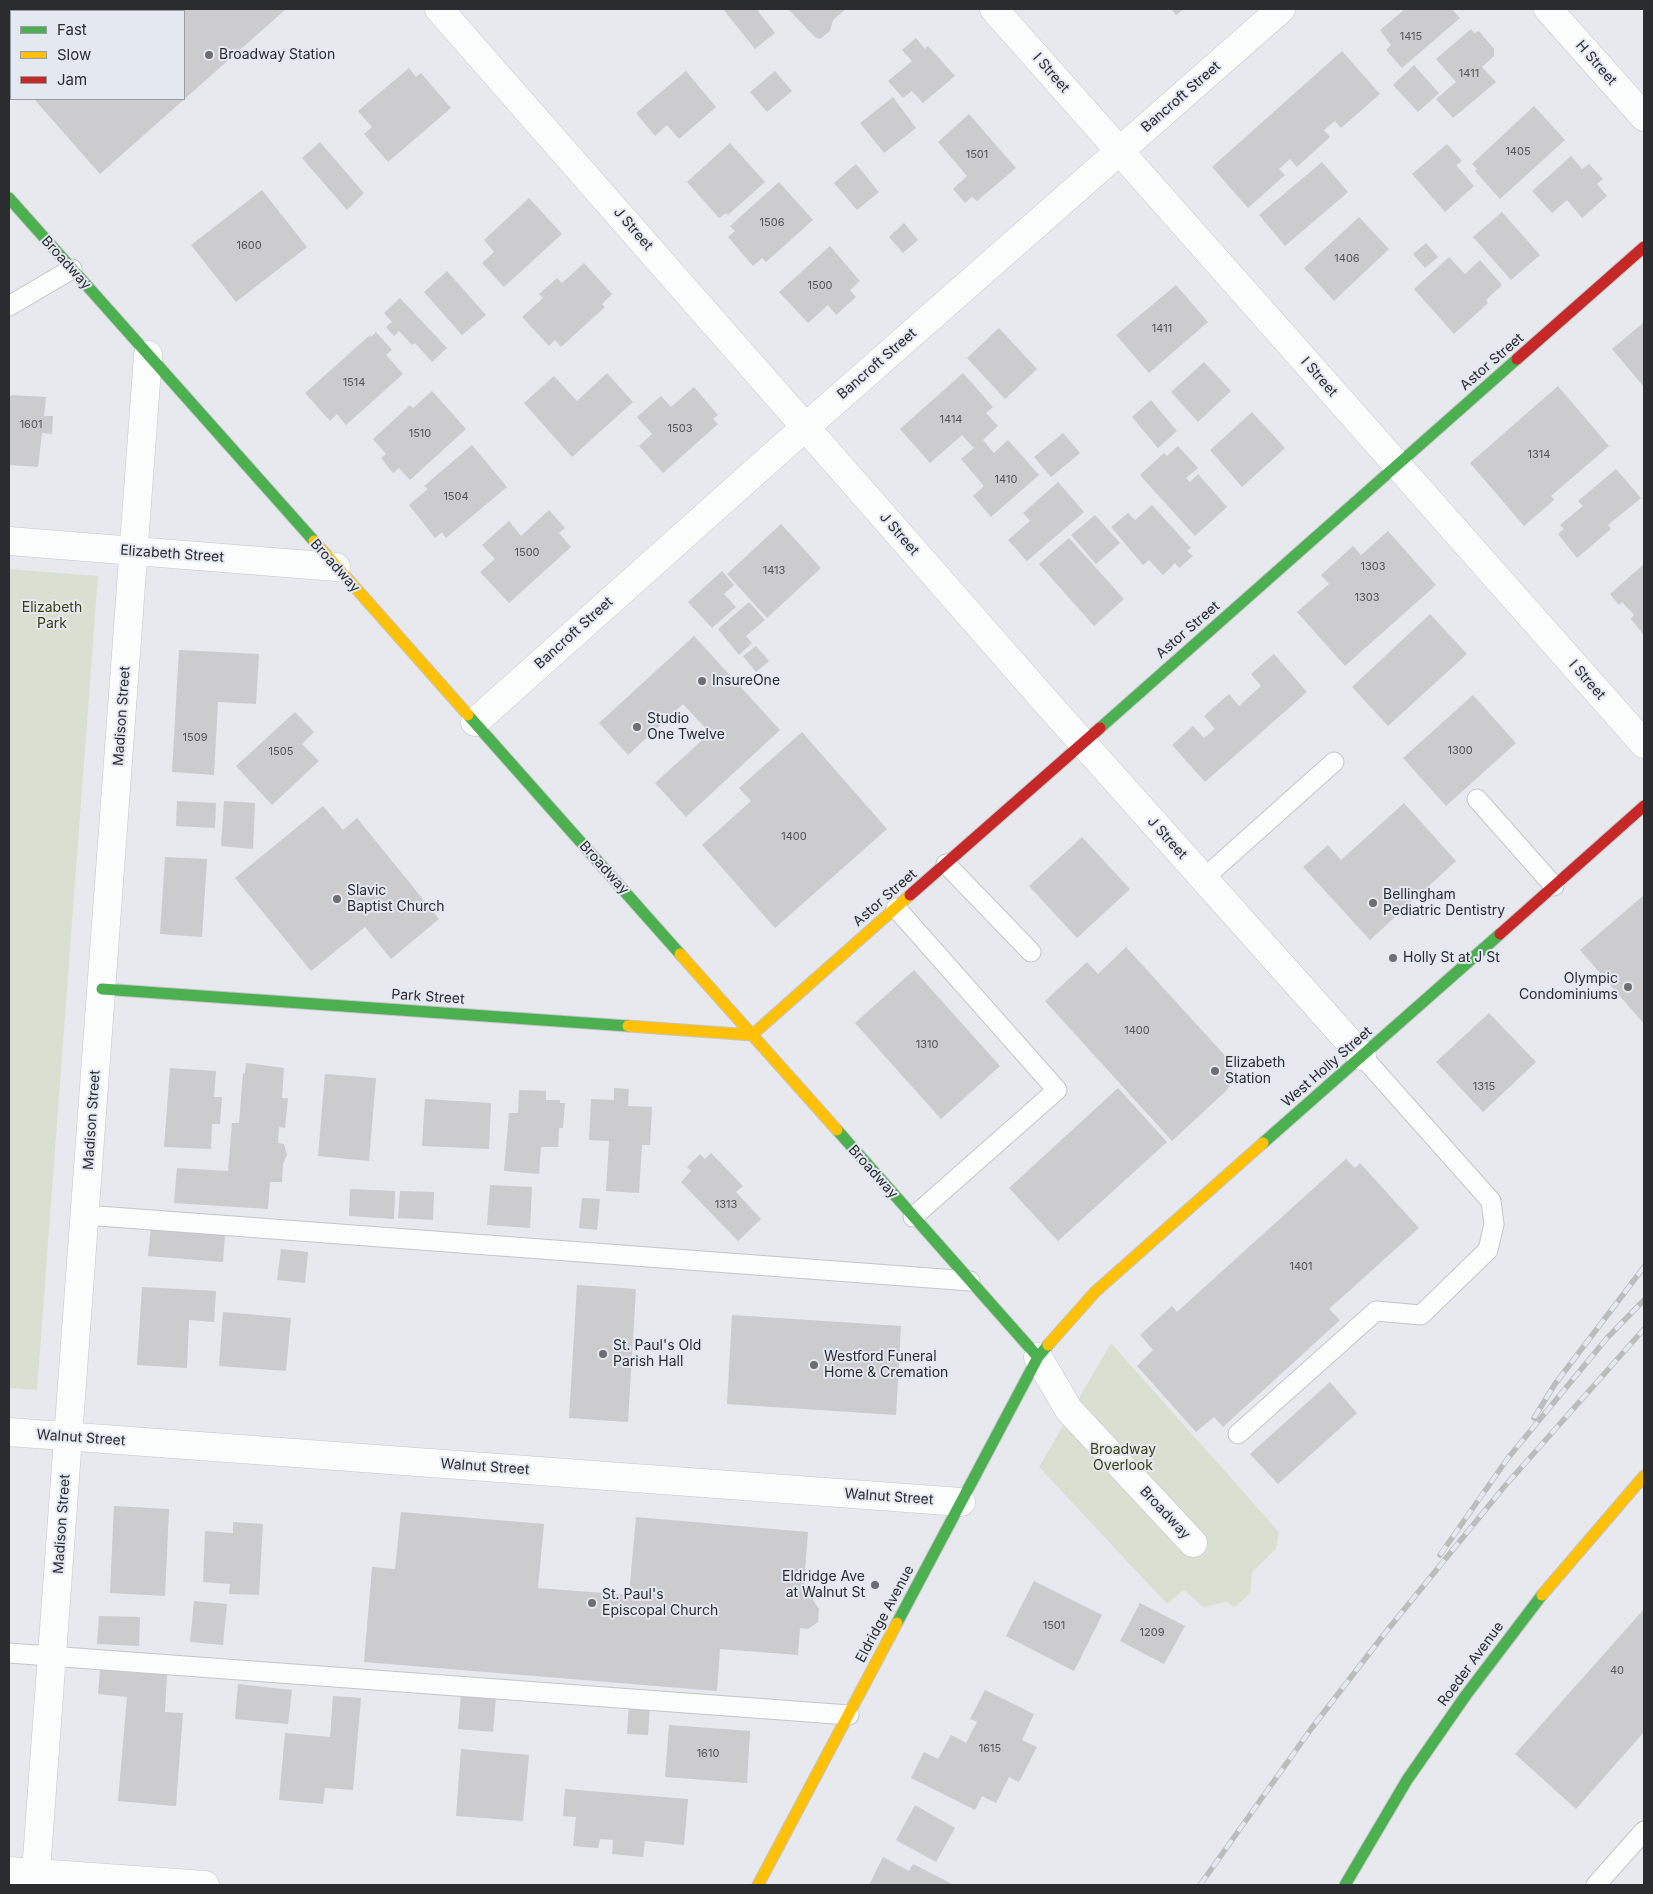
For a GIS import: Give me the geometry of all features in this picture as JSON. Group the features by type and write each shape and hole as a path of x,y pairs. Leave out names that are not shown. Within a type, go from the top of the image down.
{"street":[{"name":"J Street","path":"439,9 1083,743 1362,1056"},
{"name":"I Street","path":"994,9 1644,744"},
{"name":"Bancroft Street","path":"475,722 1119,150 1281,9"},
{"name":"H Street","path":"1548,9 1644,117"},
{"name":"Broadway","path":"9,198 1038,1357 1069,1410 1193,1543"},
{"name":"Astor Street","path":"752,1035 1644,248"},
{"name":"Madison Street","path":"35,1879 148,355"},
{"name":"Elizabeth Street","path":"9,542 336,567"},
{"name":"West Holly Street","path":"1038,1357 1095,1292 1644,806"},
{"name":"Park Street","path":"102,989 752,1035"},
{"name":"Eldridge Avenue","path":"758,1885 1038,1357"},
{"name":"Walnut Street","path":"9,1432 961,1502"},
{"name":"Roeder Avenue","path":"1345,1885 1407,1780 1526,1614 1644,1476"},
{"path":"9,1871 35,1879 204,1885"}],"lane":[{"path":"9,306 72,269"},
{"path":"1204,879 1334,762"},
{"path":"1477,799 1554,886"},
{"path":"946,864 1031,952"},
{"path":"896,908 1057,1090 913,1217"},
{"path":"1238,1434 1376,1311 1421,1315 1488,1250 1494,1224 1491,1201 1362,1056"},
{"path":"85,1215 970,1281"},
{"path":"9,1653 849,1715"},
{"path":"1596,1885 1644,1831"}],"green space":[{"name":"Elizabeth Park","path":"9,569 98,576 37,1390 9,1388"},
{"name":"Broadway Overlook","path":"1111,1343 1279,1532 1276,1549 1252,1572 1250,1593 1235,1607 1226,1602 1203,1607 1184,1590 1167,1604 1039,1467"}],"building":[{"name":"Broadway Station","path":"286,9 185,99 185,10 94,10"},
{"path":"723,9 760,9 758,11 775,33 755,49"},
{"path":"788,9 846,9 833,20 830,31 820,39 815,37"},
{"path":"1171,9 1184,9 1176,15"},
{"path":"1405,9 1452,9 1460,18 1402,68 1386,50 1391,45 1380,30"},
{"path":"1471,29 1474,33 1479,31 1494,49 1494,56 1482,67 1496,82 1453,118 1436,99 1456,82 1436,59"},
{"path":"916,38 925,49 928,46 955,76 923,103 912,91 903,98 888,81 912,61 902,50"},
{"path":"1342,51 1380,94 1341,128 1335,121 1324,130 1330,137 1297,167 1290,159 1279,169 1285,175 1248,208 1212,167"},
{"path":"1414,65 1439,93 1418,112 1393,85"},
{"path":"409,68 416,77 421,73 451,108 388,162 364,134 372,127 358,111"},
{"path":"686,71 716,107 679,139 667,125 655,136 636,113"},
{"path":"775,71 792,91 767,112 750,92"},
{"path":"893,97 916,128 884,153 860,123"},
{"name":"Broadway Station","path":"35,100 183,100 100,174"},
{"path":"1534,106 1565,140 1500,199 1475,171 1477,169 1472,164"},
{"path":"969,114 1016,168 977,201 972,197 965,203 953,189 967,176 938,142"},
{"path":"320,142 364,193 347,210 302,158"},
{"path":"730,143 765,182 728,215 726,213 719,218 687,182"},
{"path":"1447,144 1462,161 1456,165 1474,186 1445,212 1412,174"},
{"path":"1571,156 1582,169 1589,164 1603,179 1597,184 1607,196 1582,218 1567,200 1552,213 1532,191"},
{"path":"1322,162 1348,192 1285,246 1259,215"},
{"path":"856,164 879,192 857,210 834,183"},
{"path":"779,182 813,220 766,262 762,258 753,266 728,237 735,231 730,226"},
{"path":"262,190 307,247 236,302 191,245"},
{"path":"529,198 562,234 504,287 482,263 494,252 484,240"},
{"path":"1502,212 1540,255 1511,280 1473,237"},
{"path":"1359,217 1389,249 1334,301 1304,268"},
{"path":"904,223 918,240 903,253 889,237"},
{"path":"1426,243 1438,257 1425,268 1413,254"},
{"path":"830,246 860,281 850,290 856,297 836,315 828,305 808,323 779,292"},
{"path":"1449,257 1465,274 1480,260 1502,285 1486,300 1488,303 1454,334 1414,289"},
{"path":"584,263 612,294 602,304 605,307 561,347 555,340 549,346 522,317 543,298 539,294 557,278 562,283"},
{"path":"447,271 486,315 462,335 424,292"},
{"path":"1176,285 1208,322 1149,373 1116,335"},
{"path":"400,298 447,348 432,362 415,343 412,345 399,331 394,336 386,327 392,322 384,313"},
{"path":"1643,323 1644,325 1644,387 1612,349"},
{"path":"999,328 1037,369 1005,399 967,358"},
{"path":"376,332 392,350 386,355 403,374 346,425 337,414 330,421 305,393 370,335 371,337"},
{"path":"1204,362 1231,391 1198,422 1171,392"},
{"path":"607,373 633,402 572,457 524,403 554,376 577,401"},
{"path":"963,373 993,407 986,413 998,426 983,440 994,453 1008,440 1039,475 991,517 973,496 984,486 961,459 974,448 962,435 930,463 900,429"},
{"path":"1558,386 1609,446 1551,496 1554,500 1524,526 1470,463"},
{"path":"694,387 718,415 713,419 718,424 663,473 639,446 652,434 637,417 661,396 671,407"},
{"path":"432,391 466,429 410,480 399,468 393,473 381,458 386,454 373,439 410,405 413,408"},
{"path":"12,395 46,397 44,416 53,416 52,434 42,433 38,467 9,465 9,397"},
{"path":"1151,400 1177,431 1158,448 1132,417"},
{"path":"1252,412 1285,448 1242,487 1210,450"},
{"path":"1063,433 1080,453 1051,477 1034,457"},
{"path":"472,445 507,487 446,538 442,532 435,538 409,505 428,489 424,486"},
{"path":"1178,446 1198,468 1186,478 1190,482 1198,474 1227,507 1195,536 1140,475 1164,453 1167,456"},
{"path":"1616,469 1641,498 1608,525 1611,529 1577,558 1558,534 1564,529 1560,525 1583,506 1578,501"},
{"path":"1058,482 1084,512 1027,561 1008,540 1030,521 1023,513"},
{"path":"1152,505 1191,548 1187,551 1193,556 1179,568 1175,563 1163,575 1149,560 1143,565 1111,527 1128,513 1135,520"},
{"path":"549,510 565,528 559,533 571,547 509,603 480,572 495,559 482,545 509,521 521,536"},
{"path":"1095,515 1120,543 1096,564 1071,535"},
{"path":"781,524 821,568 767,618 727,574"},
{"path":"1388,531 1436,585 1345,666 1297,612 1329,584 1321,575 1353,546 1361,555"},
{"path":"1069,538 1124,599 1094,626 1039,564"},
{"path":"1644,564 1644,635 1631,619 1634,615 1622,602 1619,605 1610,594"},
{"path":"722,571 734,585 724,594 736,607 712,628 688,602"},
{"path":"749,602 765,620 746,636 752,643 739,655 718,629"},
{"path":"1430,614 1467,654 1388,726 1352,687"},
{"path":"694,636 780,730 686,817 655,783 710,733 683,704 628,755 599,723"},
{"path":"756,646 769,661 756,672 743,656"},
{"path":"179,650 259,654 256,704 218,702 214,775 172,772"},
{"path":"1274,654 1307,692 1205,782 1172,745 1193,726 1204,738 1215,729 1204,716 1229,694 1239,706 1261,686 1251,674"},
{"path":"1473,695 1516,743 1446,806 1403,758"},
{"path":"295,712 314,732 302,744 319,761 272,805 236,766"},
{"path":"802,732 887,829 775,928 702,845 751,801 739,788"},
{"path":"177,801 216,803 215,828 176,826"},
{"path":"224,801 255,803 253,849 221,846"},
{"name":"Bellingham Pediatric Dentistry","path":"1404,803 1456,861 1370,940 1303,867 1328,845 1341,860"},
{"name":"Slavic Baptist Church","path":"323,806 343,830 357,818 439,919 391,959 365,927 311,971 235,878"},
{"path":"1082,837 1130,889 1077,938 1029,886"},
{"path":"165,857 207,859 202,937 160,934"},
{"name":"Olympic Condominiums","path":"1644,895 1644,1024 1580,950"},
{"path":"1126,947 1229,1060 1232,1067 1231,1083 1227,1090 1172,1141 1045,1001 1087,962 1098,974"},
{"path":"914,970 1000,1066 941,1119 855,1023"},
{"path":"1489,1013 1536,1062 1483,1112 1436,1062"},
{"path":"246,1063 284,1068 282,1098 288,1098 285,1128 279,1127 278,1143 284,1144 287,1155 283,1164 282,1182 270,1182 268,1209 174,1203 177,1168 228,1171 232,1123 239,1123 243,1073 245,1074"},
{"path":"170,1068 216,1071 214,1097 222,1097 220,1124 212,1124 211,1149 164,1147"},
{"path":"325,1074 376,1078 369,1161 318,1156"},
{"path":"614,1088 629,1089 628,1106 652,1107 650,1145 642,1145 639,1193 606,1191 609,1141 589,1140 591,1099 614,1100"},
{"path":"1118,1088 1167,1142 1058,1241 1009,1188"},
{"path":"519,1090 546,1091 546,1100 560,1100 560,1103 565,1103 563,1128 559,1128 558,1147 541,1147 539,1174 504,1171 509,1113 518,1113"},
{"path":"425,1099 491,1103 489,1149 422,1146"},
{"path":"711,1153 743,1186 736,1192 761,1219 738,1241 681,1182 691,1171 687,1167 700,1154 705,1159"},
{"path":"1346,1159 1355,1168 1360,1163 1419,1228 1329,1309 1340,1320 1223,1427 1214,1417 1196,1432 1137,1366 1153,1350 1140,1335 1172,1306 1177,1312"},
{"path":"490,1185 532,1187 530,1228 487,1225"},
{"path":"350,1189 395,1191 394,1219 349,1216"},
{"path":"400,1191 434,1192 433,1220 398,1218"},
{"path":"582,1198 600,1199 597,1230 579,1228"},
{"path":"151,1228 225,1234 223,1262 148,1256"},
{"path":"281,1249 308,1252 305,1283 277,1280"},
{"name":"St. Paul's Old Parish Hall","path":"577,1285 636,1289 628,1422 569,1418"},
{"path":"142,1287 216,1291 214,1322 189,1320 187,1368 137,1365"},
{"path":"223,1312 291,1318 286,1371 219,1366"},
{"name":"Westford Funeral Home & Cremation","path":"732,1315 901,1326 896,1415 727,1404"},
{"path":"1330,1382 1357,1413 1278,1484 1250,1454"},
{"path":"114,1506 169,1509 165,1596 110,1593"},
{"name":"St. Paul's Episcopal Church","path":"401,1512 544,1524 538,1588 629,1595 636,1517 808,1532 803,1596 811,1597 819,1609 818,1622 808,1629 800,1628 798,1655 720,1649 717,1691 364,1662 372,1567 395,1569"},
{"path":"233,1522 263,1524 259,1595 229,1594 230,1584 203,1582 205,1531 233,1533"},
{"path":"1034,1581 1102,1615 1074,1671 1006,1636"},
{"path":"194,1601 227,1604 223,1645 190,1642"},
{"path":"1140,1603 1185,1626 1164,1664 1120,1641"},
{"path":"1644,1609 1644,1732 1576,1809 1515,1754"},
{"path":"99,1616 140,1617 139,1646 97,1644"},
{"path":"100,1670 167,1675 165,1712 183,1713 176,1806 118,1801 127,1697 98,1694"},
{"path":"238,1684 292,1690 288,1724 235,1719"},
{"path":"985,1690 1034,1714 1022,1740 1037,1747 1019,1782 1009,1777 996,1803 982,1796 975,1810 911,1778 924,1752 938,1759 951,1735 966,1743 977,1722 970,1719"},
{"path":"461,1693 496,1696 493,1732 458,1729"},
{"path":"333,1696 361,1698 353,1790 325,1788 323,1804 279,1800 285,1733 330,1737"},
{"path":"629,1702 650,1704 648,1735 627,1734"},
{"path":"669,1725 750,1731 747,1783 665,1777"},
{"path":"461,1749 529,1755 523,1821 456,1816"},
{"path":"565,1789 688,1799 684,1845 645,1841 643,1857 612,1854 613,1840 600,1839 598,1848 573,1846 576,1817 563,1816"},
{"path":"915,1805 955,1828 936,1862 896,1840"},
{"path":"883,1857 909,1871 913,1864 954,1885 869,1885"}],"railway":[{"path":"1534,1418 1555,1384 1644,1267"},
{"path":"1440,1555 1508,1458 1607,1338 1644,1300"},
{"path":"1200,1885 1311,1729 1385,1633 1504,1487 1644,1329"}],"traffic: fast":[{"path":"9,198 314,541"},
{"path":"1100,728 1517,359"},
{"path":"468,715 680,954"},
{"path":"1263,1143 1500,934"},
{"path":"102,989 628,1026"},
{"path":"837,1130 1038,1357"},
{"path":"897,1623 1038,1357 1048,1345"},
{"path":"1345,1885 1407,1780 1466,1695 1542,1595"}],"traffic: slow":[{"path":"314,541 468,715"},
{"path":"628,1026 752,1035 910,895"},
{"path":"680,954 837,1130"},
{"path":"1048,1345 1095,1292 1263,1143"},
{"path":"1542,1595 1644,1476"},
{"path":"758,1885 897,1623"}],"traffic: jam":[{"path":"1517,359 1644,247"},
{"path":"910,895 1100,728"},
{"path":"1500,934 1644,806"}],"place":[{"name":"Broadway Station","path":"209,55"},
{"name":"InsureOne","path":"702,681"},
{"name":"Studio One Twelve","path":"637,727"},
{"name":"Slavic Baptist Church","path":"337,899"},
{"name":"Bellingham Pediatric Dentistry","path":"1373,903"},
{"name":"Holly St at J St","path":"1393,958"},
{"name":"Olympic Condominiums","path":"1628,987"},
{"name":"Elizabeth Station","path":"1215,1071"},
{"name":"St. Paul's Old Parish Hall","path":"603,1354"},
{"name":"Westford Funeral Home & Cremation","path":"814,1365"},
{"name":"Eldridge Ave at Walnut St","path":"875,1585"},
{"name":"St. Paul's Episcopal Church","path":"592,1603"}]}
